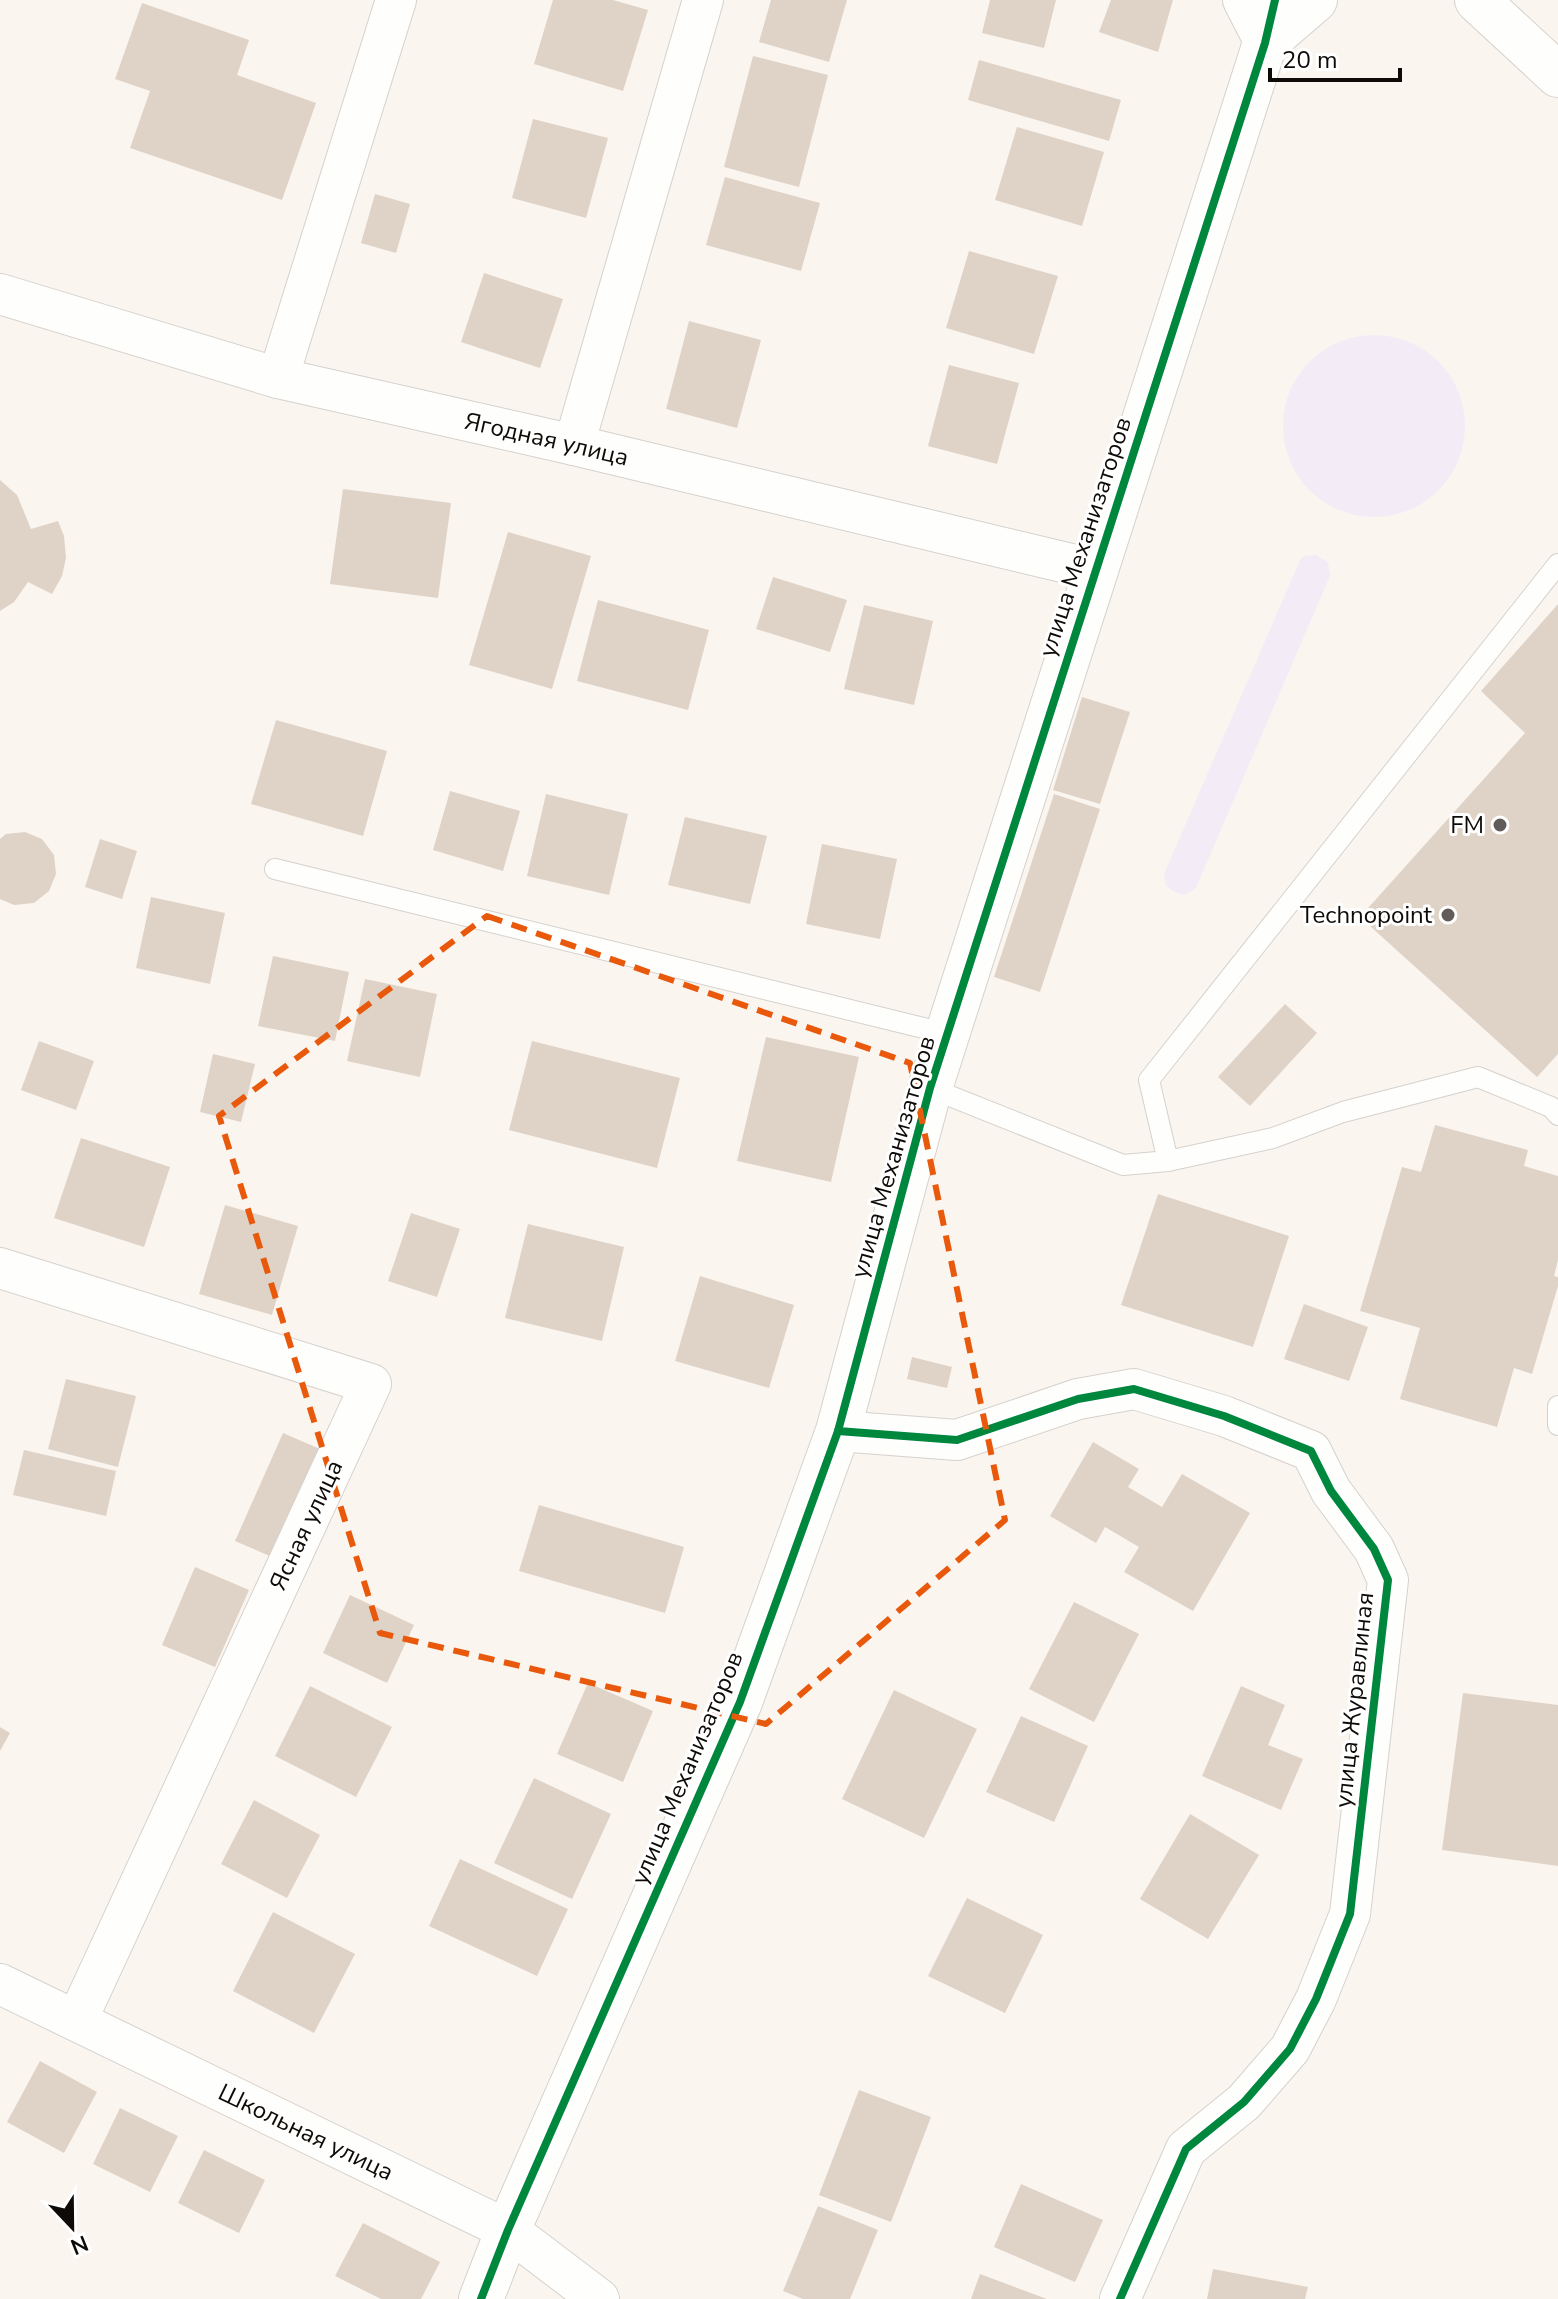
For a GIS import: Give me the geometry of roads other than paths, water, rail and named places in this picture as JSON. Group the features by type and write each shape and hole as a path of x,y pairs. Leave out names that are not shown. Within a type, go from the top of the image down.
{"street":[{"path":"278,378 396,0"},
{"path":"574,445 703,0"},
{"path":"1243,0 1265,43 1315,0"},
{"name":"улица Механизаторов","path":"481,2299 508,2230 740,1702 838,1431 930,1088 1265,43 1275,0"},
{"path":"1474,1 1558,75"},
{"name":"Ягодная улица","path":"0,294 278,378 574,445 1096,570"},
{"name":"Ясная улица","path":"0,1268 371,1384 77,2020"},
{"name":"улица Журавлиная","path":"838,1431 957,1440 1078,1399 1134,1389 1224,1416 1311,1451 1331,1491 1374,1549 1388,1580 1350,1914 1339,1947 1290,2049 1244,2102 1186,2149 1120,2299"},
{"name":"Школьная улица","path":"0,1984 508,2230 599,2299"}],"lane":[{"path":"1168,1161 1149,1080 1558,564"},
{"path":"275,869 948,1034"},
{"path":"930,1088 1123,1165 1168,1161 1273,1138 1343,1112 1478,1077 1551,1107 1558,1115"},
{"path":"1558,1406 1558,1425"}],"place":[{"name":"FM","path":"1500,825"},
{"name":"Technopoint","path":"1448,915"}]}
